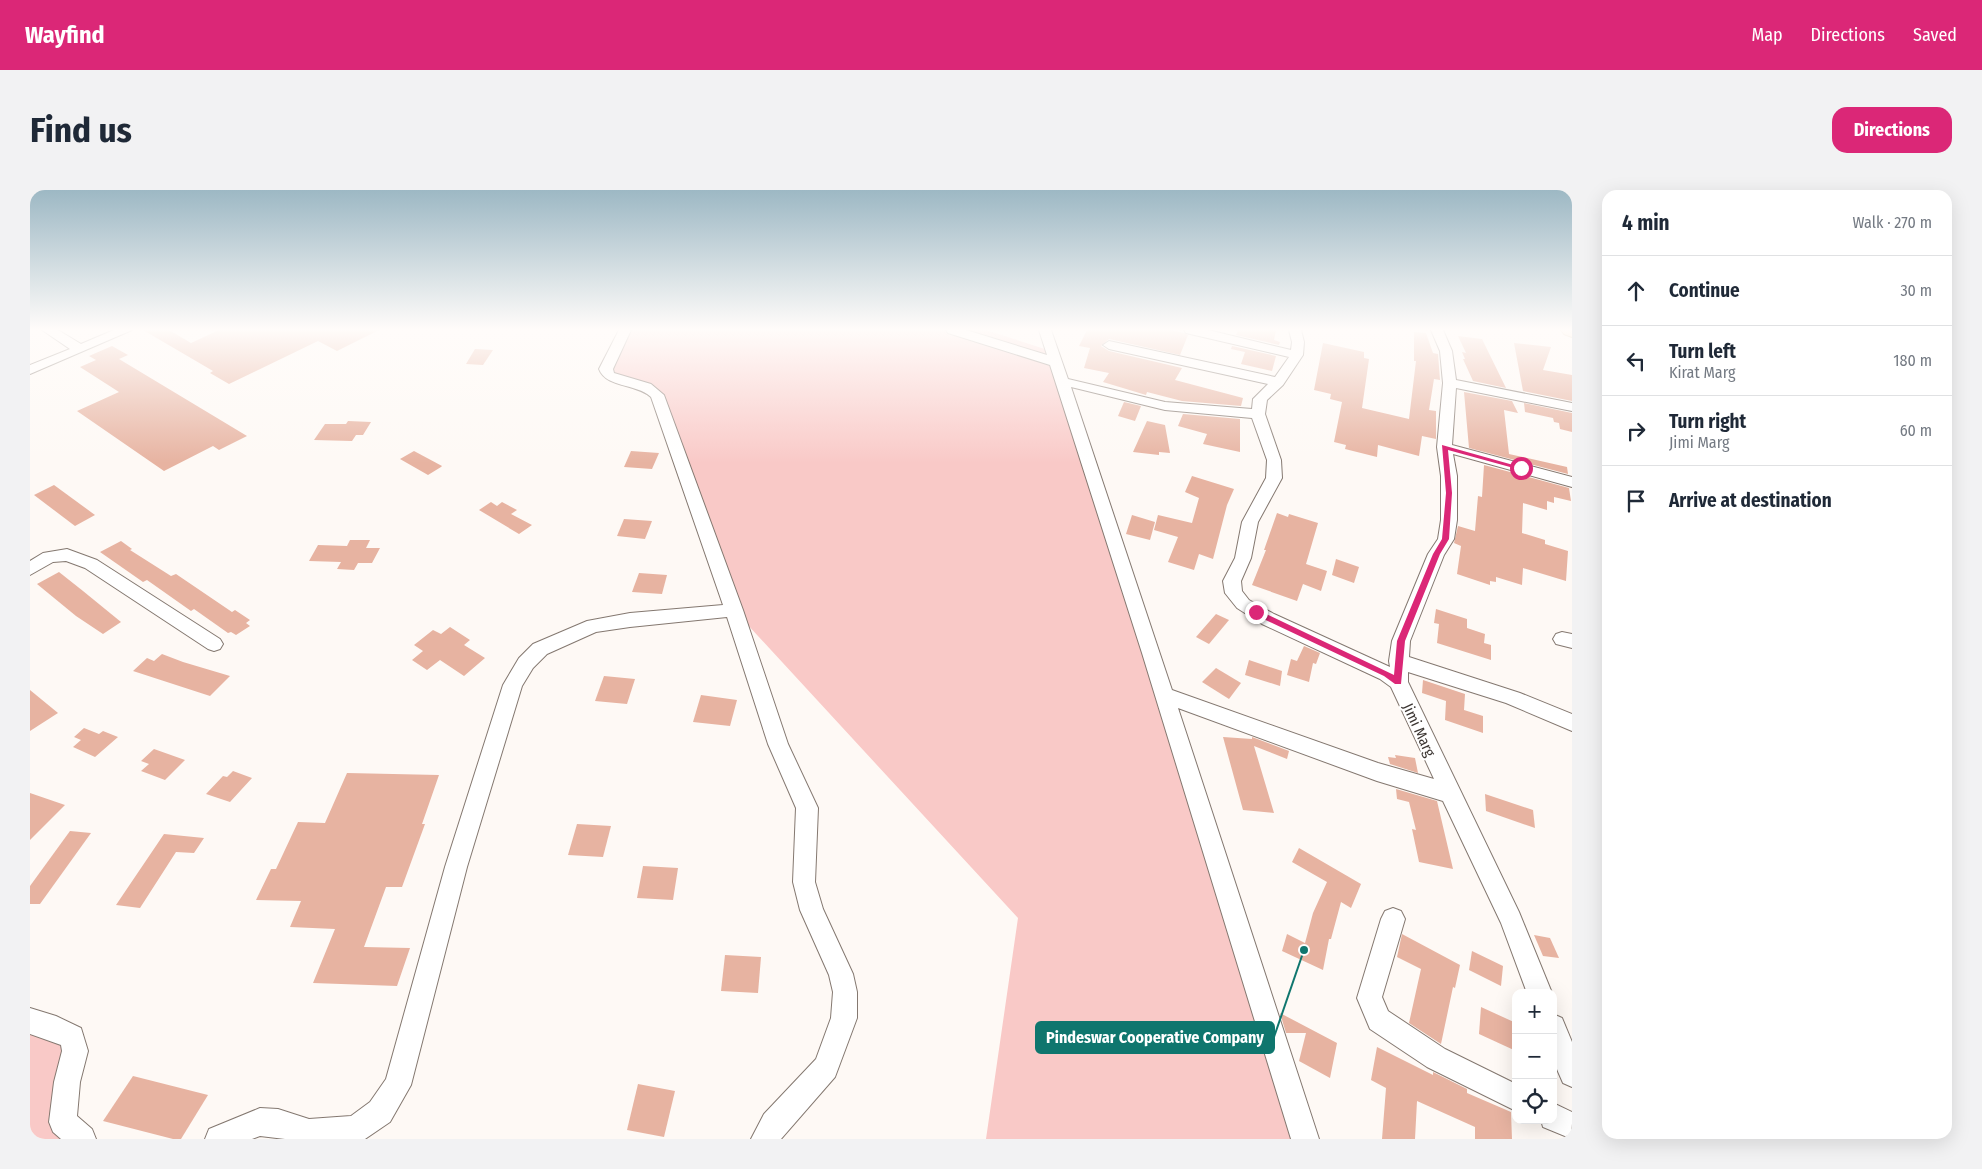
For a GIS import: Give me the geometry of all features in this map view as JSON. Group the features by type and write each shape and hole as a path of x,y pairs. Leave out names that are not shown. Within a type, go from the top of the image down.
{"street":[{"path":"608,374 650,388 657,396 734,610 778,744 807,808 804,882 812,910 841,974 845,992 844,1018 826,1068 774,1124 765,1139"},
{"path":"1059,374 1164,695 1305,1139"},
{"path":"1068,374 1166,406 1258,414"},
{"path":"1243,374 1278,382"},
{"path":"1283,374 1260,399 1258,414 1274,460 1274,478 1250,522 1243,558 1232,581 1234,594 1243,604 1268,619 1387,674 1398,682"},
{"path":"1398,682 1398,661 1401,641 1436,554 1446,539 1449,520 1449,484 1444,447 1450,384 1449,374"},
{"path":"1450,384 1572,407"},
{"path":"1444,447 1572,482"},
{"path":"30,569 49,557 67,555 83,561 214,644"},
{"path":"219,1139 260,1122 278,1122 309,1133 356,1129 380,1112 398,1085 456,867 513,685 526,662 540,649 593,626 630,620 734,610"},
{"path":"1398,661 1513,698 1572,722"},
{"name":"Jimi Marg","path":"1398,682 1449,793 1511,920 1538,989"},
{"path":"1164,695 1377,772 1449,793"},
{"path":"1393,919 1369,998 1379,1020 1436,1058 1512,1096"},
{"path":"30,1021 56,1029 72,1037 75,1051 67,1082 63,1122 82,1139"},
{"path":"1556,1034 1572,1074"},
{"path":"1557,1119 1572,1126"}],"shaded area":[{"path":"1059,374 1305,1139 986,1139 1018,918 734,610 657,395 608,375"},
{"path":"30,1021 72,1037 67,1082 82,1139 30,1139"}],"building":[{"path":"91,374 144,374 247,436 219,450 213,446 164,471 77,411 119,392"},
{"path":"212,374 249,374 229,384"},
{"path":"1108,374 1178,374 1175,380 1243,398 1241,406 1182,401 1147,392 1146,395 1103,382"},
{"path":"1317,374 1367,374 1362,408 1409,419 1414,374 1440,374 1440,380 1434,379 1429,410 1436,411 1436,439 1422,436 1419,456 1378,445 1377,457 1345,449 1346,445 1334,442 1342,402 1330,399 1331,394 1314,390"},
{"path":"1470,374 1499,374 1506,388 1473,381"},
{"path":"1520,374 1572,375 1572,401 1523,391"},
{"path":"1464,392 1512,401 1518,413 1504,410 1509,454 1567,467 1568,474 1469,448"},
{"path":"1124,402 1141,406 1135,421 1118,416"},
{"path":"1524,403 1572,413 1572,432 1560,429 1559,423 1554,422 1553,418 1525,412"},
{"path":"1183,414 1240,419 1240,452 1203,444 1207,434 1178,426"},
{"path":"348,421 371,422 363,435 356,435 352,441 314,440 325,424 346,424"},
{"path":"1147,421 1165,425 1170,453 1159,452 1159,455 1133,452"},
{"path":"414,451 442,466 428,475 400,459"},
{"path":"631,451 659,453 652,469 624,467"},
{"path":"1484,465 1569,488 1571,501 1554,497 1554,503 1547,501 1547,510 1523,503 1522,533 1545,540 1545,544 1568,551 1566,581 1523,568 1522,585 1496,577 1496,582 1490,581 1490,585 1457,574 1461,546 1454,543 1458,526 1475,531 1478,496 1482,497"},
{"path":"1192,476 1234,489 1227,505 1213,559 1199,554 1194,570 1168,562 1178,537 1154,530 1158,515 1192,523 1199,498 1185,492"},
{"path":"54,485 95,515 75,526 34,495"},
{"path":"491,502 497,506 502,502 517,510 511,514 532,525 519,534 479,510"},
{"path":"1277,513 1288,517 1289,514 1318,523 1306,564 1327,571 1321,591 1303,584 1297,601 1252,585 1266,550 1264,550"},
{"path":"1132,515 1155,522 1150,540 1126,534"},
{"path":"624,519 652,521 645,539 617,536"},
{"path":"350,540 370,540 366,548 380,548 372,563 358,563 354,570 337,569 341,562 309,561 318,545 347,546"},
{"path":"121,541 132,549 130,550 171,576 176,574 232,612 235,610 250,620 246,623 250,626 236,635 231,632 228,633 194,609 191,611 147,580 143,582 100,552"},
{"path":"1336,559 1359,567 1354,583 1332,575"},
{"path":"59,572 121,622 103,634 76,616 37,584"},
{"path":"639,573 667,575 662,594 632,592"},
{"path":"1436,609 1467,619 1467,628 1485,634 1484,643 1491,645 1491,660 1437,643 1439,624 1434,623"},
{"path":"1216,614 1229,620 1209,644 1196,637"},
{"path":"450,627 470,640 464,645 485,658 464,676 440,660 427,670 412,660 423,651 414,645 433,630 441,634"},
{"path":"1304,646 1320,653 1316,664 1313,663 1309,682 1287,675 1291,659 1297,661"},
{"path":"162,654 230,676 210,696 133,671 147,658 154,661"},
{"path":"1249,660 1282,671 1280,686 1245,675"},
{"path":"1216,668 1241,683 1229,699 1202,682"},
{"path":"604,676 635,679 627,704 595,701"},
{"path":"1423,680 1465,694 1464,710 1483,716 1483,733 1445,720 1446,701 1422,693"},
{"path":"30,690 58,713 30,731"},
{"path":"701,695 737,700 730,726 693,722"},
{"path":"84,728 99,734 103,731 118,737 95,757 73,747 81,740 74,737"},
{"path":"1223,737 1252,739 1252,737 1289,751 1287,759 1254,746 1274,813 1243,810"},
{"path":"154,749 185,760 165,780 141,771 149,764 141,761"},
{"path":"1395,755 1415,758 1418,773 1390,764 1388,757 1396,758"},
{"path":"233,771 252,778 230,802 206,794 223,776 227,777"},
{"path":"347,773 439,775 422,824 425,824 402,887 386,887 364,947 410,948 397,986 313,983 335,929 290,927 301,901 256,900 271,869 276,869 298,822 325,823"},
{"path":"1396,789 1437,801 1453,869 1419,862 1412,829 1416,830 1409,802 1397,799"},
{"path":"30,793 65,805 30,840"},
{"path":"1485,794 1533,810 1535,828 1486,811"},
{"path":"577,824 611,826 603,857 568,855"},
{"path":"70,831 91,833 40,904 30,904 30,886"},
{"path":"164,834 204,838 194,853 176,852 140,908 116,905"},
{"path":"1299,848 1361,884 1351,908 1341,902 1331,939 1329,939 1323,970 1282,951 1287,934 1305,943 1313,913 1327,882 1292,862"},
{"path":"643,866 678,868 673,900 637,898"},
{"path":"1402,934 1460,965 1455,988 1453,987 1441,1044 1409,1023 1421,969 1397,957"},
{"path":"1534,935 1550,938 1559,958 1543,956"},
{"path":"1472,951 1503,966 1501,986 1469,970"},
{"path":"725,955 761,957 758,993 721,991"},
{"path":"1481,1007 1512,1021 1512,1049 1479,1034"},
{"path":"1280,1013 1337,1043 1330,1078 1299,1061 1306,1033 1286,1033"},
{"path":"1377,1047 1433,1075 1433,1072 1467,1089 1467,1093 1511,1112 1512,1139 1475,1139 1475,1127 1417,1101 1415,1139 1382,1139 1386,1088 1371,1080"},
{"path":"133,1076 208,1095 181,1139 173,1139 103,1121"},
{"path":"638,1084 675,1091 664,1137 627,1130"}],"place":[{"name":"Pindeswar Cooperative Company","path":"1304,950"}],"route":[{"path":"1256,612 1387,674 1398,682 1398,661 1401,641 1436,554 1446,539 1449,520 1449,476 1444,447 1521,468"}]}
